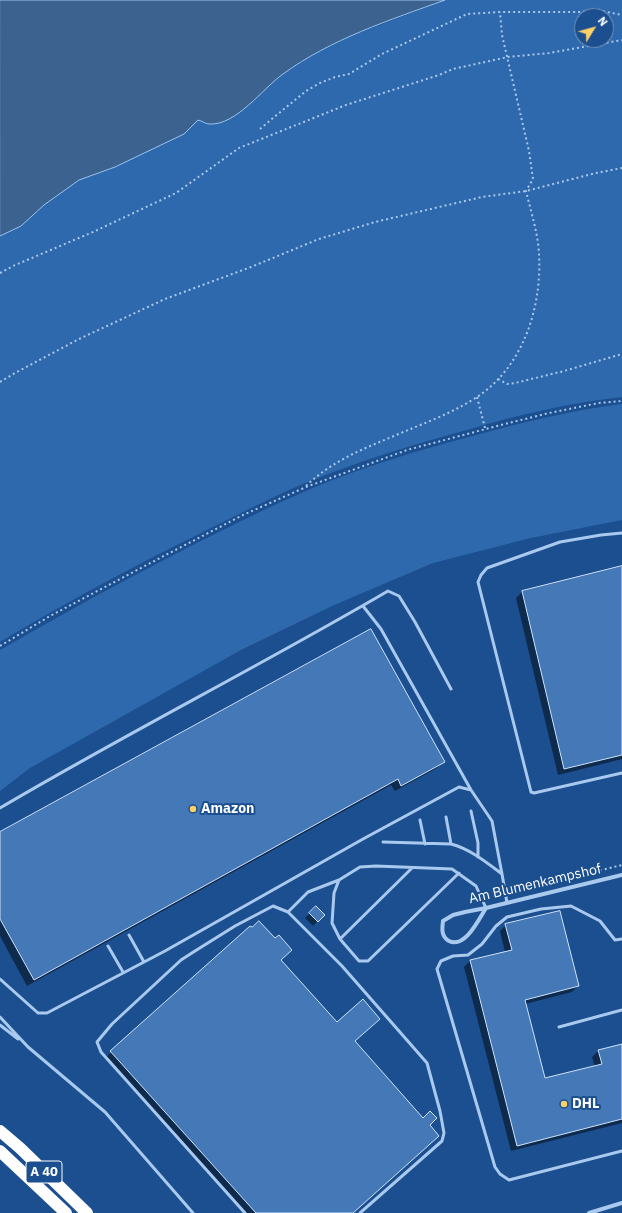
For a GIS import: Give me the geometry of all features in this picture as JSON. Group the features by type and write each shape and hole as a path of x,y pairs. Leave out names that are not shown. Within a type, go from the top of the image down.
{"highway":[{"name":"A 40","path":"0,1131 20,1148 87,1213"},
{"name":"A 40","path":"0,1151 66,1213"}],"street":[{"name":"Am Blumenkampshof","path":"486,908 475,927 464,938 459,941 452,942 445,939 442,932 443,921 453,915 622,875"},
{"path":"588,1213 622,1203"}],"lane":[{"path":"622,533 560,542 487,568 481,575 478,582 531,792 534,794 622,773"},
{"path":"0,808 277,655 388,591 399,596 415,622 451,689"},
{"path":"363,606 385,635 471,790 492,821 507,903"},
{"path":"0,979 38,1013 46,1013 144,962 459,786 471,790"},
{"path":"471,811 478,843 478,857"},
{"path":"446,817 451,844"},
{"path":"420,820 425,844"},
{"path":"383,842 451,844 458,846 478,857 502,874"},
{"path":"288,912 308,892 339,880 360,867 376,866 452,869 476,886 486,908"},
{"path":"340,939 412,868"},
{"path":"339,880 334,892 332,923 340,939 359,960 368,961 459,873"},
{"path":"245,1213 102,1052 97,1042 112,1024 180,960 235,926 273,906 288,912 342,966 427,1063 440,1111 444,1133 442,1141 360,1213"},
{"path":"622,939 615,940 600,920 571,906 541,908 507,918 496,926 482,944 468,955 452,956 441,961 437,969 495,1167 500,1174 509,1180 622,1151"},
{"path":"129,935 144,962"},
{"path":"108,946 123,972"},
{"path":"559,1027 622,1010"},
{"path":"0,1017 28,1047"},
{"path":"0,1025 105,1112 193,1213"}],"path":[{"path":"260,129 272,118 320,83 335,77 349,74 382,54 467,14 500,12 581,12 596,10 622,15"},
{"path":"306,487 317,476 335,463 446,414 477,397 493,385 498,379 515,358 524,340 533,315 539,272 539,252 526,191 534,179 502,35 500,12"},
{"path":"0,273 13,266 94,232 176,193 239,148 346,105 433,77 453,69 508,57 549,53 622,40"},
{"path":"0,382 79,339 165,299 251,267 319,238 375,222 482,196 526,191 622,168"},
{"path":"498,379 507,384 515,383 564,371 622,354"},
{"path":"477,397 485,429"},
{"path":"0,646 50,616 158,559 244,515 306,487 407,450 550,413 599,403 622,401"},
{"path":"507,903 516,890 622,865"}],"shaded area":[{"path":"0,0 445,0 361,31 321,50 275,80 249,105 229,119 219,123 209,124 198,120 184,134 115,167 79,180 44,205 21,226 0,236"},
{"path":"445,0 622,0 622,397 563,406 505,419 404,448 323,476 264,502 149,559 74,599 0,642 0,236 21,226 44,205 79,180 115,167 184,134 198,120 208,124 233,117 282,74 318,52 356,34"},
{"path":"622,404 622,520 531,538 433,563 332,606 241,650 30,768 0,791 0,650 163,560 261,511 327,482 390,460 494,430 567,413"}],"building":[{"path":"622,566 622,755 564,769 522,591"},
{"name":"Amazon","path":"371,629 445,762 401,786 398,779 34,980 0,919 0,832"},
{"path":"316,906 325,915 318,922 309,913"},
{"path":"560,911 579,986 525,1000 545,1078 602,1064 598,1050 622,1044 622,1119 517,1146 470,960 512,950 505,924"},
{"path":"259,921 275,938 279,935 292,950 281,960 337,1022 363,999 380,1019 355,1041 423,1118 430,1111 437,1118 430,1125 439,1136 353,1213 256,1213 110,1051 250,926 252,927"}],"place":[{"name":"Amazon","path":"193,809"},
{"name":"DHL","path":"564,1104"}]}
